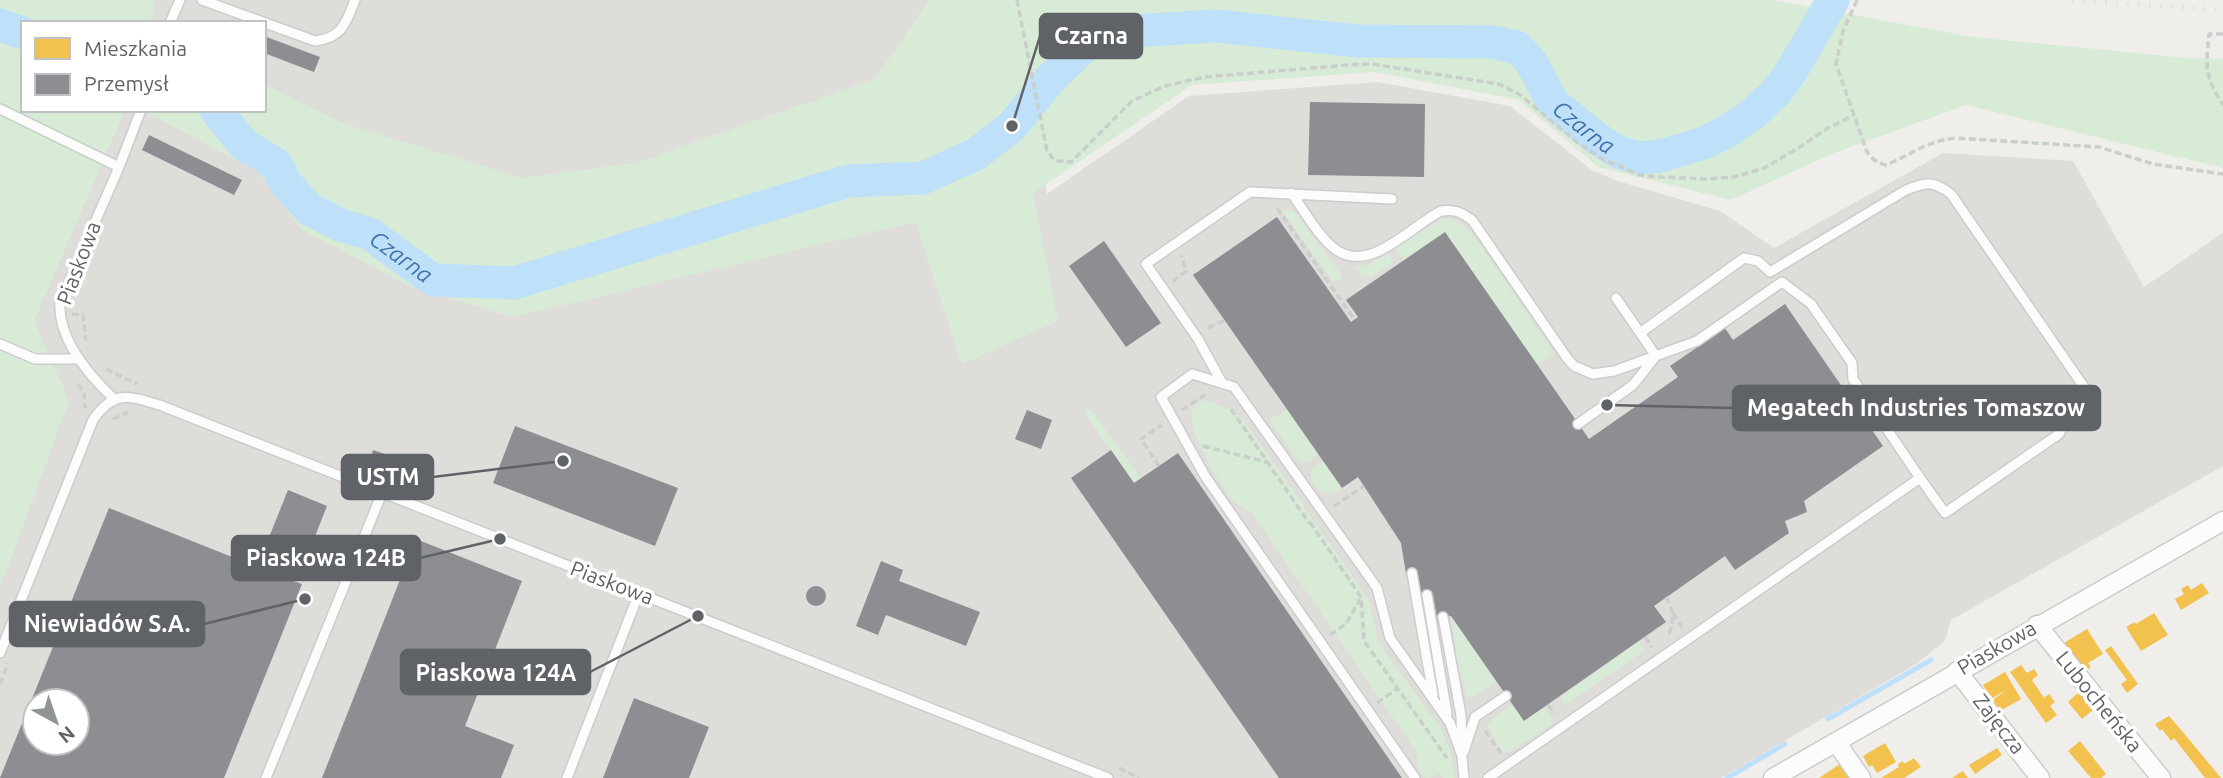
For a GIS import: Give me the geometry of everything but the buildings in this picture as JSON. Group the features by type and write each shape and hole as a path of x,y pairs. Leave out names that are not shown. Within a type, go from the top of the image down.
{"street":[{"name":"Piaskowa","path":"1773,778 2223,521"},
{"name":"Lubocheńska","path":"2038,625 2161,778"},
{"name":"Zajęcza","path":"1957,671 2040,778"},
{"path":"1836,742 1861,778"}],"lane":[{"path":"171,21 180,0"},
{"path":"202,0 230,5 315,41 328,39 338,33 348,20 355,0"},
{"path":"0,109 119,167"},
{"name":"Piaskowa","path":"140,114 60,303 59,313 79,359 92,378 113,398 132,397 162,406 1108,778"},
{"path":"1640,333 1744,258 1758,261 1770,272 1782,282 1811,304 1852,363 1853,379 1945,513 2059,434 2084,387 1951,194 1937,184 1923,183 1906,190 1770,272"},
{"path":"1222,383 1198,339 1146,264 1250,192 1392,200"},
{"path":"1291,193 1325,239 1336,250 1349,257 1364,258 1378,252 1441,211 1461,212 1472,220 1574,366 1593,374 1604,374 1697,341 1782,282"},
{"path":"1616,298 1656,356"},
{"path":"0,344 35,359 79,359"},
{"path":"1578,424 1633,385 1656,356"},
{"path":"1415,778 1205,476 1161,397 1192,374 1234,387 1377,588 1390,638 1448,720"},
{"path":"0,653 93,420 102,406 113,398"},
{"path":"1488,778 1920,478"},
{"path":"266,778 382,493"},
{"path":"1412,573 1433,699"},
{"path":"567,778 639,593"},
{"path":"1427,595 1448,720 1462,755"},
{"path":"1443,617 1461,715 1464,778"},
{"path":"1462,755 1475,717 1506,696"}],"path":[{"path":"1017,0 1047,151 1055,161 1071,162 1132,101 1165,86 1205,77 1348,65 1373,64 1499,84 1519,94 1578,143 1601,158 1640,175 1660,177 1734,177 1764,168 1854,115"},
{"path":"1857,0 1843,31 1836,64 1867,152 1874,160 1885,164 1923,145 1956,138 2099,147 2153,164 2223,174"},
{"path":"2223,34 2209,34 2206,72 2223,105"},
{"path":"1270,203 1279,209 1354,319"},
{"path":"1181,253 1186,271 1174,280 1181,290"},
{"path":"1201,318 1211,339"},
{"path":"1208,328 1226,320"},
{"path":"1222,383 1230,408 1309,523"},
{"path":"105,426 115,418 136,411"},
{"path":"1187,444 1267,462"},
{"path":"1321,641 1346,624 1361,597"},
{"path":"1645,637 1653,649"},
{"path":"0,684 10,658"},
{"path":"1548,705 1555,715"},
{"path":"1475,717 1506,760"}],"shaded area":[{"path":"0,0 1011,0 1047,194 1189,96 1377,82 1510,106 1593,171 1720,211 1774,248 1943,153 2073,161 2144,287 2223,233 2223,466 1951,620 1945,641 1916,664 1721,778 0,778"}],"green space":[{"path":"0,0 156,0 151,21 21,21 21,112 124,112 34,321 69,401 0,588"},
{"path":"929,0 1772,0 1973,37 2186,58 2223,59 2223,168 1966,105 1831,154 1731,200 1598,167 1519,100 1375,72 1192,85 1033,193 1058,321 962,364 915,222 513,317 411,287 301,229 259,172 146,112 266,112 266,85 345,124 522,178 635,163 875,79"},
{"path":"1281,209 1295,212 1342,276 1341,280 1333,282"},
{"path":"1444,218 1458,221 1476,239 1554,353 1537,365 1445,232 1404,260 1395,248"},
{"path":"1388,254 1393,262 1370,278 1362,276 1355,267 1368,265"},
{"path":"1203,400 1230,409 1244,420 1368,599 1379,643 1441,729 1450,751 1455,778 1443,778 1438,772 1425,778 1418,768 1416,751 1251,511 1236,503 1227,494 1207,460 1192,424 1193,409"},
{"path":"1086,409 1091,410 1141,478 1134,483 1085,414"},
{"path":"1287,409 1318,454 1308,462 1298,460 1270,420"},
{"path":"1323,461 1342,488 1330,492 1315,486 1311,476 1312,469"},
{"path":"1451,616 1496,681 1471,698 1466,696 1462,672 1459,673"},
{"path":"1639,641 1645,650 1565,705 1560,697"},
{"path":"1512,705 1524,721 1544,707 1554,722 1510,752 1502,751 1487,726 1493,718"}],"waterway":[{"name":"Czarna","path":"218,112 244,145 276,164 285,182 309,209 340,225 370,234 433,280 514,283 848,181 923,178 976,154 1012,126 1051,78 1099,33 1216,26 1357,41 1492,42 1517,47 1531,62 1553,103 1599,140 1618,152 1638,158 1660,156 1704,143 1728,131 1755,112 1777,91 1792,70 1833,0"},
{"name":"Czarna","path":"0,25 21,32"},
{"path":"1828,719 1931,660"},
{"path":"1727,778 1785,744"}],"railway":[{"path":"2072,0 2223,10"}],"place":[{"name":"Czarna","path":"1012,126"},
{"name":"Megatech Industries Tomaszow","path":"1607,405"},
{"name":"USTM","path":"563,461"},
{"name":"Piaskowa 124B","path":"500,539"},
{"name":"Niewiadów S.A.","path":"305,599"},
{"name":"Piaskowa 124A","path":"698,616"}]}
